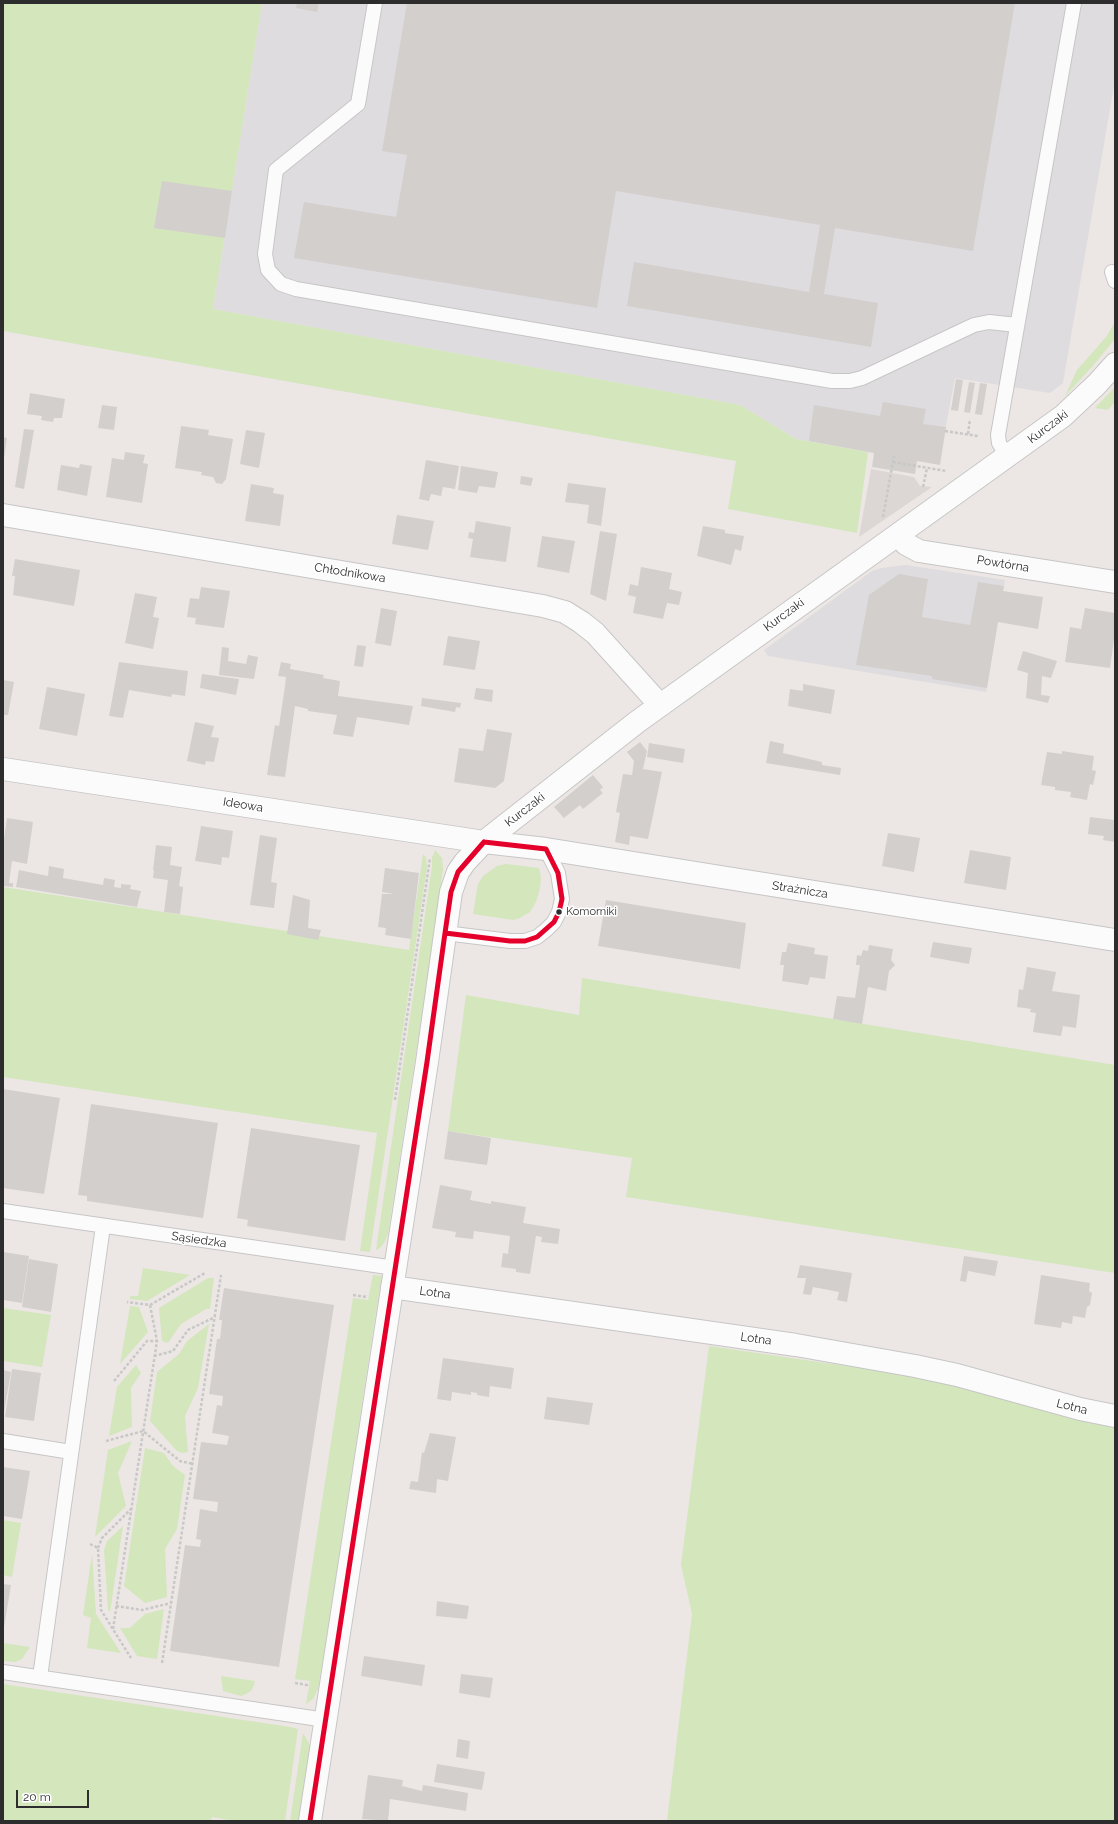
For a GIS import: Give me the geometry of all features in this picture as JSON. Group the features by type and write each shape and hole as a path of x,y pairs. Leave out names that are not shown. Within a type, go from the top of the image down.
{"street":[{"name":"Kurczaki","path":"310,1821 445,933 454,882 465,862 484,842 660,705 869,554 1008,458 1078,403 1115,364"},
{"name":"Chłodnikowa","path":"3,516 544,606 565,612 595,633 660,705"},
{"name":"Powtórna","path":"898,535 906,544 919,551 1115,582"},
{"name":"Ideowa","path":"3,768 484,842"},
{"name":"Strażnicza","path":"484,842 546,849 1115,940"},
{"name":"Lotna","path":"393,1278 915,1366 957,1375 1080,1409 1115,1416"}],"lane":[{"path":"375,3 358,104 276,170 265,254 268,270 281,284 296,289 832,381 850,381 862,378 974,325 989,322 1017,325"},
{"path":"1008,458 999,443 998,435 1074,3"},
{"path":"445,933 510,941 525,941 537,937 546,930 554,922 559,912 562,899 558,873 546,849"},
{"name":"Sąsiedzka","path":"3,1211 372,1265 393,1278"},
{"path":"40,1677 103,1226"},
{"path":"3,1442 71,1452"},
{"path":"3,1672 326,1720"}],"path":[{"path":"968,434 970,419"},
{"path":"945,431 982,437"},
{"path":"882,521 894,456"},
{"path":"893,462 953,472"},
{"path":"923,493 927,468"},
{"path":"394,1107 430,855 428,846 433,835"},
{"path":"353,1295 366,1297 372,1265"},
{"path":"127,1302 150,1305 205,1273"},
{"path":"162,1663 221,1275"},
{"path":"113,1630 157,1341 150,1305"},
{"path":"154,1356 173,1351 188,1330 215,1316"},
{"path":"114,1381 147,1341 157,1341"},
{"path":"143,1431 180,1461 193,1464"},
{"path":"106,1441 143,1431"},
{"path":"131,1509 102,1538 98,1548 101,1610 131,1658"},
{"path":"90,1544 98,1548"},
{"path":"116,1606 142,1610 171,1603"}],"shaded area":[{"path":"262,3 1115,3 1115,80 1063,383 1050,393 955,378 945,431 894,456 796,439 740,405 213,309"},
{"path":"871,469 914,477 920,486 932,487 859,537"},
{"path":"906,565 1005,580 986,692 768,656 764,650 872,571 881,568"}],"green space":[{"path":"3,3 262,3 213,309 740,405 796,439 868,452 857,533 728,509 736,461 3,331"},
{"path":"1115,322 1115,339 1065,396 1077,370 1106,337"},
{"path":"1115,387 1115,402 1108,410 1095,408"},
{"path":"435,850 442,858 443,869 423,1008 388,1234 384,1243 376,1250 432,858"},
{"path":"423,854 426,857 427,867 370,1252 360,1251 377,1133 3,1077 3,887 409,950"},
{"path":"506,864 539,868 541,877 540,888 536,902 530,912 513,920 473,914 478,884 483,876 497,866"},
{"path":"582,978 1115,1065 1115,1273 626,1197 632,1158 448,1131 466,995 579,1015"},
{"path":"143,1268 190,1275 147,1301 130,1299 130,1296 138,1296"},
{"path":"373,1275 382,1276 327,1637 318,1689 313,1699 306,1704 310,1681 295,1679 353,1298 368,1300"},
{"path":"208,1278 214,1278 210,1309 206,1309 181,1324 168,1343 162,1341 159,1308"},
{"path":"130,1306 139,1307 148,1332 120,1364"},
{"path":"3,1308 51,1315 42,1367 3,1361"},
{"path":"209,1324 198,1388 185,1416 188,1452 182,1453 177,1451 150,1421 157,1372 179,1354 187,1341"},
{"path":"709,1346 915,1376 1115,1425 1115,1821 667,1821 692,1614 681,1565"},
{"path":"136,1365 141,1373 131,1388 132,1427 109,1436 117,1387"},
{"path":"132,1441 118,1473 126,1506 95,1537 108,1450"},
{"path":"145,1448 164,1453 173,1466 185,1475 177,1529 165,1549 167,1597 145,1603 124,1586"},
{"path":"3,1520 21,1523 12,1577 3,1575"},
{"path":"123,1526 110,1612 108,1610 104,1550 107,1541"},
{"path":"92,1554 96,1614 121,1653 87,1648 91,1618 83,1615"},
{"path":"164,1609 157,1659 137,1656 120,1628 130,1628 145,1614"},
{"path":"3,1643 30,1647 22,1659 15,1662 3,1661"},
{"path":"221,1676 255,1681 252,1690 241,1696 223,1691"},
{"path":"3,1684 298,1729 285,1821 234,1821 212,1817 211,1821 3,1821"},
{"path":"303,1733 310,1745 310,1755 300,1821 290,1821"}],"building":[{"path":"297,3 319,3 317,12 296,8"},
{"path":"407,3 1015,3 973,251 835,228 824,294 878,303 871,347 627,306 634,262 809,292 820,225 616,191 597,308 294,258 304,202 396,217 407,155 382,151"},
{"path":"162,181 232,191 225,238 154,228"},
{"path":"956,379 963,380 958,411 951,410"},
{"path":"969,382 975,383 970,413 964,412"},
{"path":"980,383 987,384 982,415 975,414"},
{"path":"30,393 65,399 62,418 54,418 53,422 41,420 42,416 27,414"},
{"path":"883,402 926,409 923,424 946,427 940,465 917,461 915,474 872,467 874,453 809,441 814,405 880,416"},
{"path":"102,405 117,407 114,430 98,428"},
{"path":"181,426 209,430 208,435 233,439 226,479 222,484 216,483 213,477 201,475 202,472 175,468"},
{"path":"24,429 34,430 24,489 15,487"},
{"path":"246,430 265,433 259,468 240,464"},
{"path":"3,437 7,438 4,458 3,458"},
{"path":"125,452 145,455 143,463 148,464 142,503 106,497 112,458 124,460"},
{"path":"426,460 459,466 455,489 443,487 441,496 431,494 429,501 419,499"},
{"path":"80,464 92,466 87,496 57,490 61,465 79,468"},
{"path":"461,466 498,472 495,488 479,486 477,493 458,490"},
{"path":"521,476 533,478 531,486 520,484"},
{"path":"568,483 606,488 601,526 587,523 589,505 565,502"},
{"path":"251,484 274,488 273,493 284,495 280,526 245,521"},
{"path":"397,515 434,521 428,550 392,544"},
{"path":"476,521 511,527 506,562 470,557 473,539 468,538 469,532 474,533"},
{"path":"703,526 725,530 725,533 744,536 741,551 735,549 731,565 697,556"},
{"path":"600,531 617,534 606,601 590,594"},
{"path":"542,536 575,541 569,573 537,567"},
{"path":"15,559 80,570 74,606 13,595 15,576 12,576"},
{"path":"641,567 672,573 669,589 682,592 679,605 667,603 663,619 633,613 636,597 628,595 630,584 638,586"},
{"path":"899,574 928,579 922,617 970,625 978,582 1004,586 1003,591 1043,597 1038,629 998,622 987,688 932,679 932,676 856,665 869,595"},
{"path":"201,587 230,591 224,628 195,624 196,618 187,617 190,598 199,599"},
{"path":"135,593 157,597 153,617 159,618 153,649 125,643"},
{"path":"381,608 397,611 391,646 375,643"},
{"path":"1085,608 1115,613 1115,632 1110,668 1065,662 1070,627 1081,629"},
{"path":"448,636 480,641 475,670 443,665"},
{"path":"357,645 366,646 363,667 354,666"},
{"path":"222,647 229,648 228,661 246,664 248,655 258,657 254,679 219,675"},
{"path":"1023,651 1057,661 1051,678 1042,676 1041,695 1050,696 1048,703 1026,698 1028,673 1017,670"},
{"path":"119,662 188,671 185,696 172,694 171,697 129,690 123,718 109,716"},
{"path":"281,662 291,664 290,669 324,675 323,678 340,681 338,696 413,706 409,725 357,717 353,737 333,734 337,715 308,711 308,709 295,706 285,777 267,775 275,725 279,726 285,686 286,677 278,676"},
{"path":"202,674 239,679 236,695 200,688"},
{"path":"3,680 14,682 8,715 3,715"},
{"path":"803,684 835,690 831,714 788,706 790,689 803,691"},
{"path":"47,687 85,694 77,736 39,729"},
{"path":"476,688 493,690 492,702 474,699"},
{"path":"422,698 461,703 460,708 456,707 455,712 421,706"},
{"path":"195,722 214,726 211,737 219,738 214,762 206,761 205,765 187,761"},
{"path":"487,729 512,733 504,781 495,788 454,782 459,748 483,751"},
{"path":"770,741 784,744 783,753 822,762 822,765 841,768 840,775 766,763"},
{"path":"640,742 647,751 643,769 662,772 648,839 630,836 629,845 615,842 620,813 616,812 623,774 632,775 634,761 627,752"},
{"path":"649,743 685,749 683,763 647,757"},
{"path":"1062,751 1094,756 1092,770 1096,771 1093,785 1090,784 1087,800 1070,797 1071,792 1055,790 1055,787 1041,785 1047,752 1062,754"},
{"path":"593,775 603,787 600,790 603,793 583,809 580,805 564,818 554,807"},
{"path":"1090,817 1115,820 1115,842 1103,840 1104,836 1088,834"},
{"path":"7,818 33,822 27,864 12,861 9,883 13,883 13,887 3,886 3,846"},
{"path":"201,826 233,831 229,858 222,857 221,865 195,861"},
{"path":"888,833 920,838 914,872 882,866"},
{"path":"260,835 277,838 271,882 277,883 274,908 250,905"},
{"path":"156,845 172,847 170,865 182,867 179,886 183,887 180,914 164,912 168,880 153,878"},
{"path":"970,850 1011,857 1006,890 964,883"},
{"path":"49,866 64,869 63,878 103,885 104,878 115,880 114,887 121,888 121,884 131,885 130,889 141,891 137,907 16,887 19,870 48,876"},
{"path":"385,868 419,873 411,939 385,935 386,928 378,927 382,894 394,894 382,892"},
{"path":"293,895 310,900 308,928 321,930 318,940 287,934"},
{"path":"606,900 746,923 740,969 598,946"},
{"path":"933,942 972,948 969,964 930,957"},
{"path":"788,943 815,948 814,954 828,956 825,979 810,977 808,985 782,981 784,965 780,965 782,952 786,952"},
{"path":"869,945 893,949 891,960 895,965 889,971 886,991 868,987 862,1024 833,1019 837,996 855,998 860,965 856,965 857,955 861,956 863,950 868,951"},
{"path":"1027,967 1056,972 1052,991 1080,995 1076,1028 1063,1026 1061,1036 1033,1032 1036,1013 1030,1012 1031,1009 1017,1007 1019,989 1023,990"},
{"path":"3,1089 60,1098 44,1194 3,1188"},
{"path":"91,1104 218,1123 203,1218 87,1201 87,1196 78,1195"},
{"path":"251,1128 360,1145 345,1241 247,1226 248,1220 237,1218"},
{"path":"448,1131 491,1138 487,1165 444,1159"},
{"path":"440,1185 472,1191 470,1200 491,1204 491,1201 526,1207 523,1223 560,1229 558,1244 541,1242 542,1237 536,1236 530,1274 516,1272 516,1269 501,1267 503,1253 508,1254 510,1236 474,1231 473,1239 455,1237 456,1232 432,1228"},
{"path":"3,1252 29,1256 22,1303 3,1300"},
{"path":"964,1256 998,1261 995,1276 968,1271 966,1282 960,1281"},
{"path":"29,1259 58,1264 51,1312 22,1307"},
{"path":"800,1265 852,1273 847,1302 837,1300 839,1292 813,1287 811,1295 803,1294 806,1278 797,1278"},
{"path":"1041,1275 1090,1283 1089,1291 1092,1293 1090,1305 1087,1307 1085,1318 1073,1316 1072,1324 1062,1322 1061,1328 1034,1324"},
{"path":"224,1288 334,1305 279,1667 170,1651 185,1545 200,1547 201,1540 196,1539 200,1509 217,1512 218,1502 193,1499 201,1442 227,1445 229,1436 212,1433 217,1405 222,1406 223,1396 209,1394 217,1339 220,1339 222,1320 219,1320"},
{"path":"443,1358 514,1368 511,1389 490,1386 489,1397 477,1395 477,1393 471,1392 471,1395 452,1392 451,1401 437,1399"},
{"path":"12,1369 41,1373 34,1421 5,1417"},
{"path":"3,1370 11,1372 4,1412 3,1412"},
{"path":"547,1397 593,1403 589,1425 544,1419"},
{"path":"430,1433 456,1437 448,1481 437,1479 436,1493 409,1489 411,1481 418,1482 422,1452 424,1453"},
{"path":"3,1467 30,1471 22,1519 3,1516"},
{"path":"3,1584 11,1585 4,1627 3,1627"},
{"path":"437,1601 469,1606 467,1619 436,1616"},
{"path":"364,1656 425,1665 422,1686 361,1676"},
{"path":"461,1674 493,1678 490,1698 459,1693"},
{"path":"458,1739 470,1741 468,1759 456,1757"},
{"path":"437,1764 485,1772 482,1790 434,1782"},
{"path":"368,1775 403,1780 402,1786 422,1791 423,1785 468,1793 466,1811 390,1799 388,1821 362,1819"}],"transit line":[{"path":"484,842 546,849 558,873 562,899 559,912 554,922 537,937 525,941 510,941 445,933 451,892 458,872 484,842"},
{"path":"310,1821 427,1062 445,933"}],"place":[{"name":"Komorniki","path":"559,912"}]}
